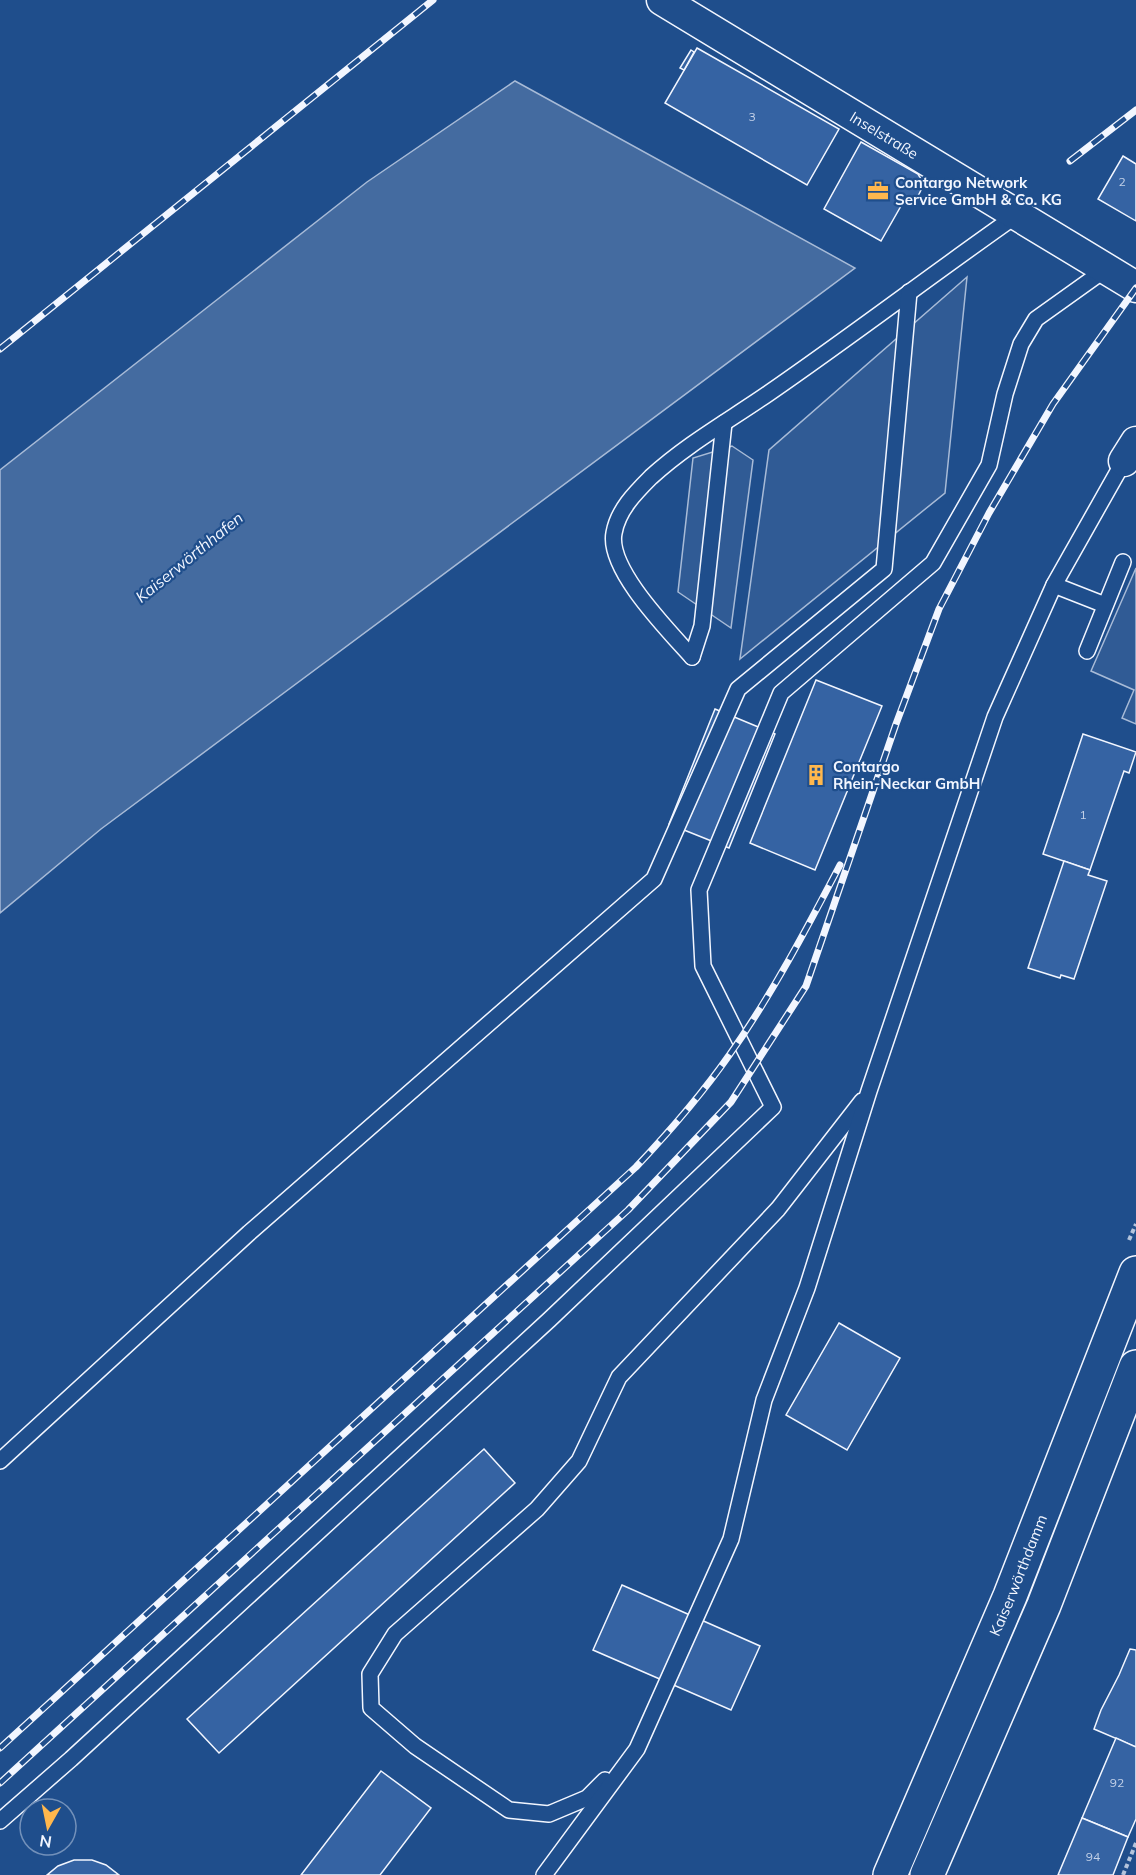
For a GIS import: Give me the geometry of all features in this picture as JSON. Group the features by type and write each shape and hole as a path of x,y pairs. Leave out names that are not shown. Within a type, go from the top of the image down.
{"main road":[{"name":"Kaiserwörthdamm","path":"890,1875 1010,1596 1136,1274"},
{"path":"927,1875 1044,1605 1136,1367"}],"street":[{"name":"Inselstraße","path":"662,0 1136,287"}],"lane":[{"path":"724,423 702,626 692,657 638,595 615,555 613,534 620,513 635,494 661,470 724,423 1017,215"},
{"path":"0,1821 71,1760 523,1344 773,1107 702,966 699,890 781,693 933,563 989,465 1005,394 1021,344 1036,319 1106,269"},
{"path":"0,1461 249,1233 654,879 738,689 884,569 909,292"},
{"path":"544,1875 637,1749 694,1617 731,1539 764,1400 807,1288 869,1091 995,717 1054,585 1130,452"},
{"path":"1087,651 1123,562"},
{"path":"1054,585 1105,605"},
{"path":"637,1749 587,1798 549,1814 509,1810 416,1746 370,1708 370,1674 395,1634 537,1509 579,1461 619,1377 778,1209 869,1091"}],"path":[{"path":"1123,1875 1136,1842"}],"shaded area":[{"path":"967,277 945,493 740,659 769,450"},
{"path":"732,446 753,460 731,628 678,592 693,458"},
{"path":"1136,568 1136,724 1122,718 1134,690 1091,671"}],"water":[{"name":"Kaiserwörthhafen","path":"515,81 855,268 101,829 0,913 0,470 367,182"}],"building":[{"path":"697,48 839,129 807,185 665,103"},
{"path":"691,50 694,52 684,70 680,68"},
{"name":"Contargo Network Service GmbH & Co. KG","path":"861,142 918,174 924,184 914,204 905,199 881,241 824,209"},
{"path":"1123,156 1136,164 1136,221 1098,199"},
{"name":"Contargo Rhein-Neckar GmbH","path":"816,680 882,706 815,870 750,843"},
{"path":"715,709 775,734 729,848 669,824"},
{"path":"1083,734 1136,752 1129,773 1124,771 1090,870 1043,854"},
{"path":"1064,861 1090,870 1088,875 1107,881 1074,979 1061,975 1060,978 1028,968"},
{"path":"839,1323 900,1358 847,1450 786,1415"},
{"path":"484,1449 515,1483 219,1753 187,1719"},
{"path":"622,1585 760,1646 731,1710 593,1650"},
{"path":"1130,1649 1136,1650 1136,1747 1094,1729"},
{"path":"1116,1738 1136,1747 1136,1819 1128,1837 1082,1818"},
{"path":"381,1771 431,1808 380,1875 301,1875"},
{"path":"1082,1818 1128,1837 1113,1875 1058,1875"},
{"path":"74,1860 92,1860 106,1865 119,1875 47,1875 58,1866"}],"railway":[{"path":"0,349 433,0"},
{"path":"1070,161 1136,110"},
{"path":"0,1783 628,1210 731,1102 806,986 896,724 939,609 989,513 1053,404 1136,288"},
{"path":"0,1748 636,1167 697,1098 745,1032 788,961 840,865"}],"place":[{"name":"Contargo Network Service GmbH & Co. KG","path":"878,191"},
{"name":"Contargo Rhein-Neckar GmbH","path":"816,775"}]}
